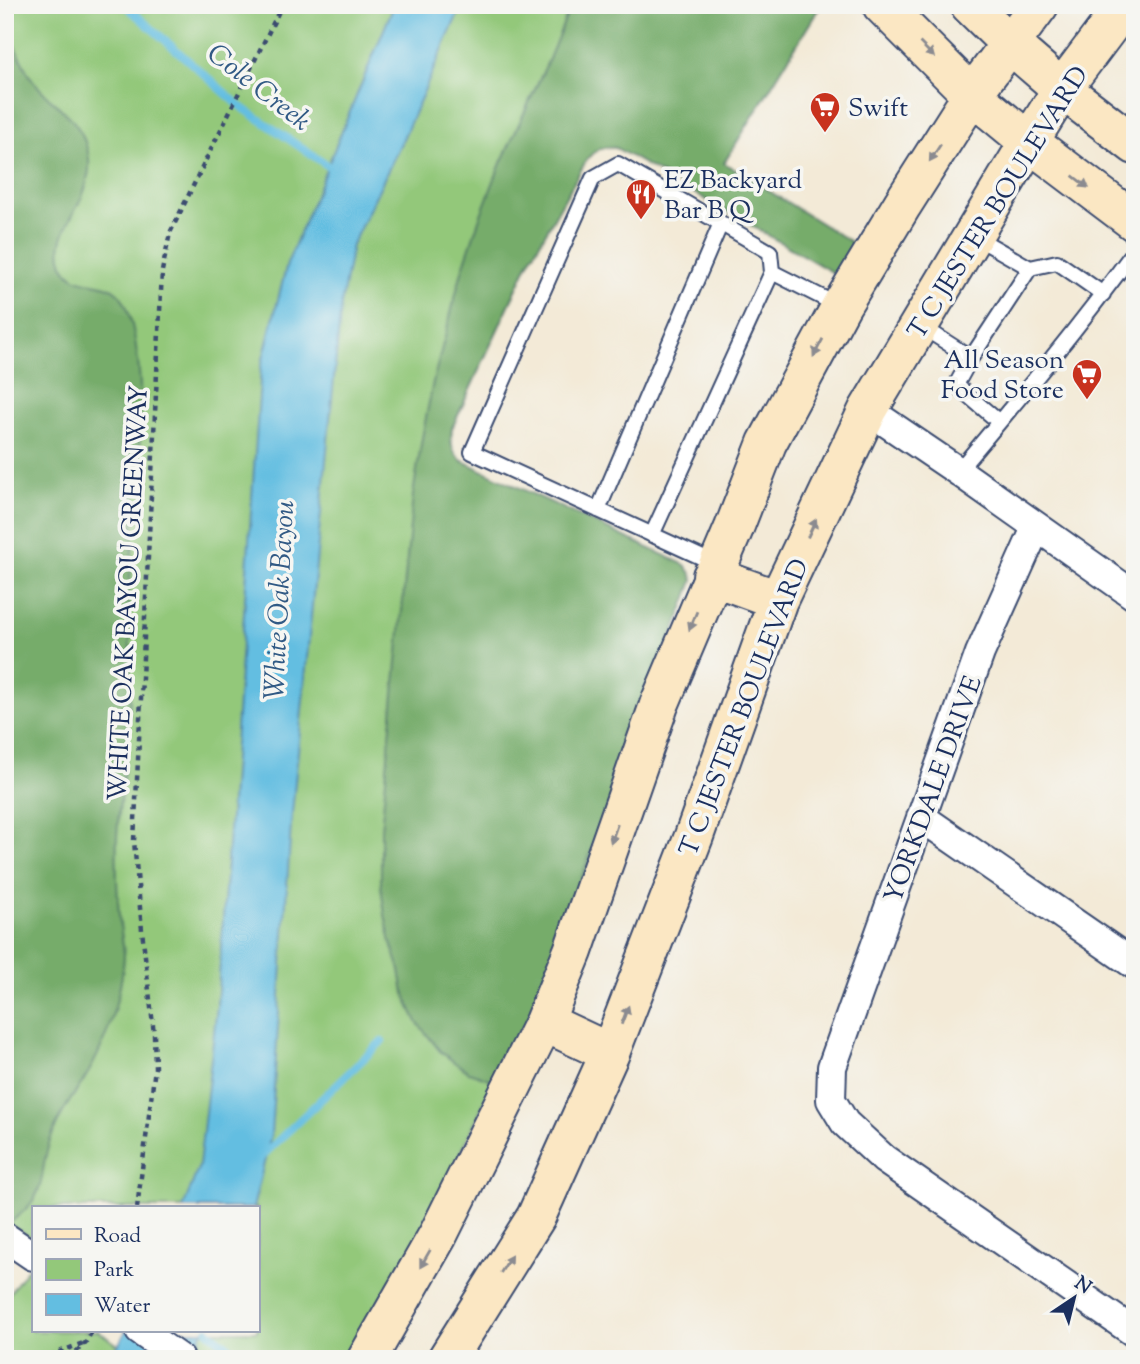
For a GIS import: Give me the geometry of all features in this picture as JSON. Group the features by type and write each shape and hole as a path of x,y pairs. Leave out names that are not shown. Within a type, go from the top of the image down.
{"main road":[{"path":"881,5 972,95 1135,222"},
{"path":"970,5 1062,89 1135,145"},
{"path":"367,1359 438,1235 544,1022 573,951 659,705 767,443 841,306 902,205 972,95 1039,5"},
{"name":"T C JESTER BOULEVARD","path":"447,1359 536,1217 610,1053 694,836 778,600 868,410 1062,89 1125,5"},
{"path":"715,570 778,600"},
{"path":"544,1022 610,1053"}],"street":[{"path":"868,410 1135,596"},
{"name":"YORKDALE DRIVE","path":"1036,528 980,653 921,817 832,1067 831,1100 845,1123 884,1159 1135,1333"},
{"path":"921,817 1135,965"},
{"path":"5,1237 32,1255"},
{"path":"141,1332 180,1359"}],"lane":[{"path":"652,535 772,272 770,252 618,164 593,178 471,452 652,535 715,570"},
{"path":"598,510 721,223"},
{"path":"973,235 1030,268 1057,262 1103,294"},
{"path":"958,471 1033,383 1135,250"},
{"path":"999,422 956,385 1030,268"},
{"path":"772,272 841,306"},
{"path":"920,325 971,358"}],"path":[{"name":"WHITE OAK BAYOU GREENWAY","path":"137,1206 155,1068 154,1034 134,841 162,271 170,233 282,5"},
{"path":"69,1359 86,1342 91,1332"},
{"path":"40,1359 86,1342"}],"green space":[{"path":"5,5 821,5 724,163 862,249 616,148 600,149 587,159 528,264 452,428 452,446 462,461 685,565 692,575 600,849 426,1229 346,1359 214,1359 174,1332 259,1332 259,1206 32,1206 32,1237 5,1222"},
{"path":"571,5 821,5 724,163 862,249 844,279 616,148 600,149 587,159 528,264 452,428 452,446 462,461 685,565 693,581 504,1084 469,1072 454,1062 440,1051 417,1022 403,988 385,915 381,887 381,830 413,495 433,382 462,271 480,217"},
{"path":"5,30 30,76 74,122 86,144 89,159 87,183 62,238 61,255 63,264 74,277 111,288 122,298 129,313 135,339 141,400 129,600 130,706 117,837 119,920 124,954 122,974 114,1011 101,1049 52,1135 38,1192 27,1208 8,1224 5,1222"},
{"path":"28,1268 32,1271 32,1332 99,1332 138,1359 5,1359 5,1300"}],"water":[{"name":"White Oak Bayou","path":"394,5 462,5 402,141 352,245 341,305 291,824 271,1135 253,1206 184,1206 199,1166 217,1006 261,367 287,264"},
{"path":"125,1332 203,1332 191,1359 111,1359"}],"waterway":[{"name":"Cole Creek","path":"125,5 240,106 334,170"},
{"path":"260,1158 382,1041"},
{"path":"209,1332 244,1359"}],"place":[{"name":"Swift","path":"825,134"},
{"name":"EZ Backyard Bar B Q","path":"641,221"},
{"name":"All Season Food Store","path":"1087,401"}]}
